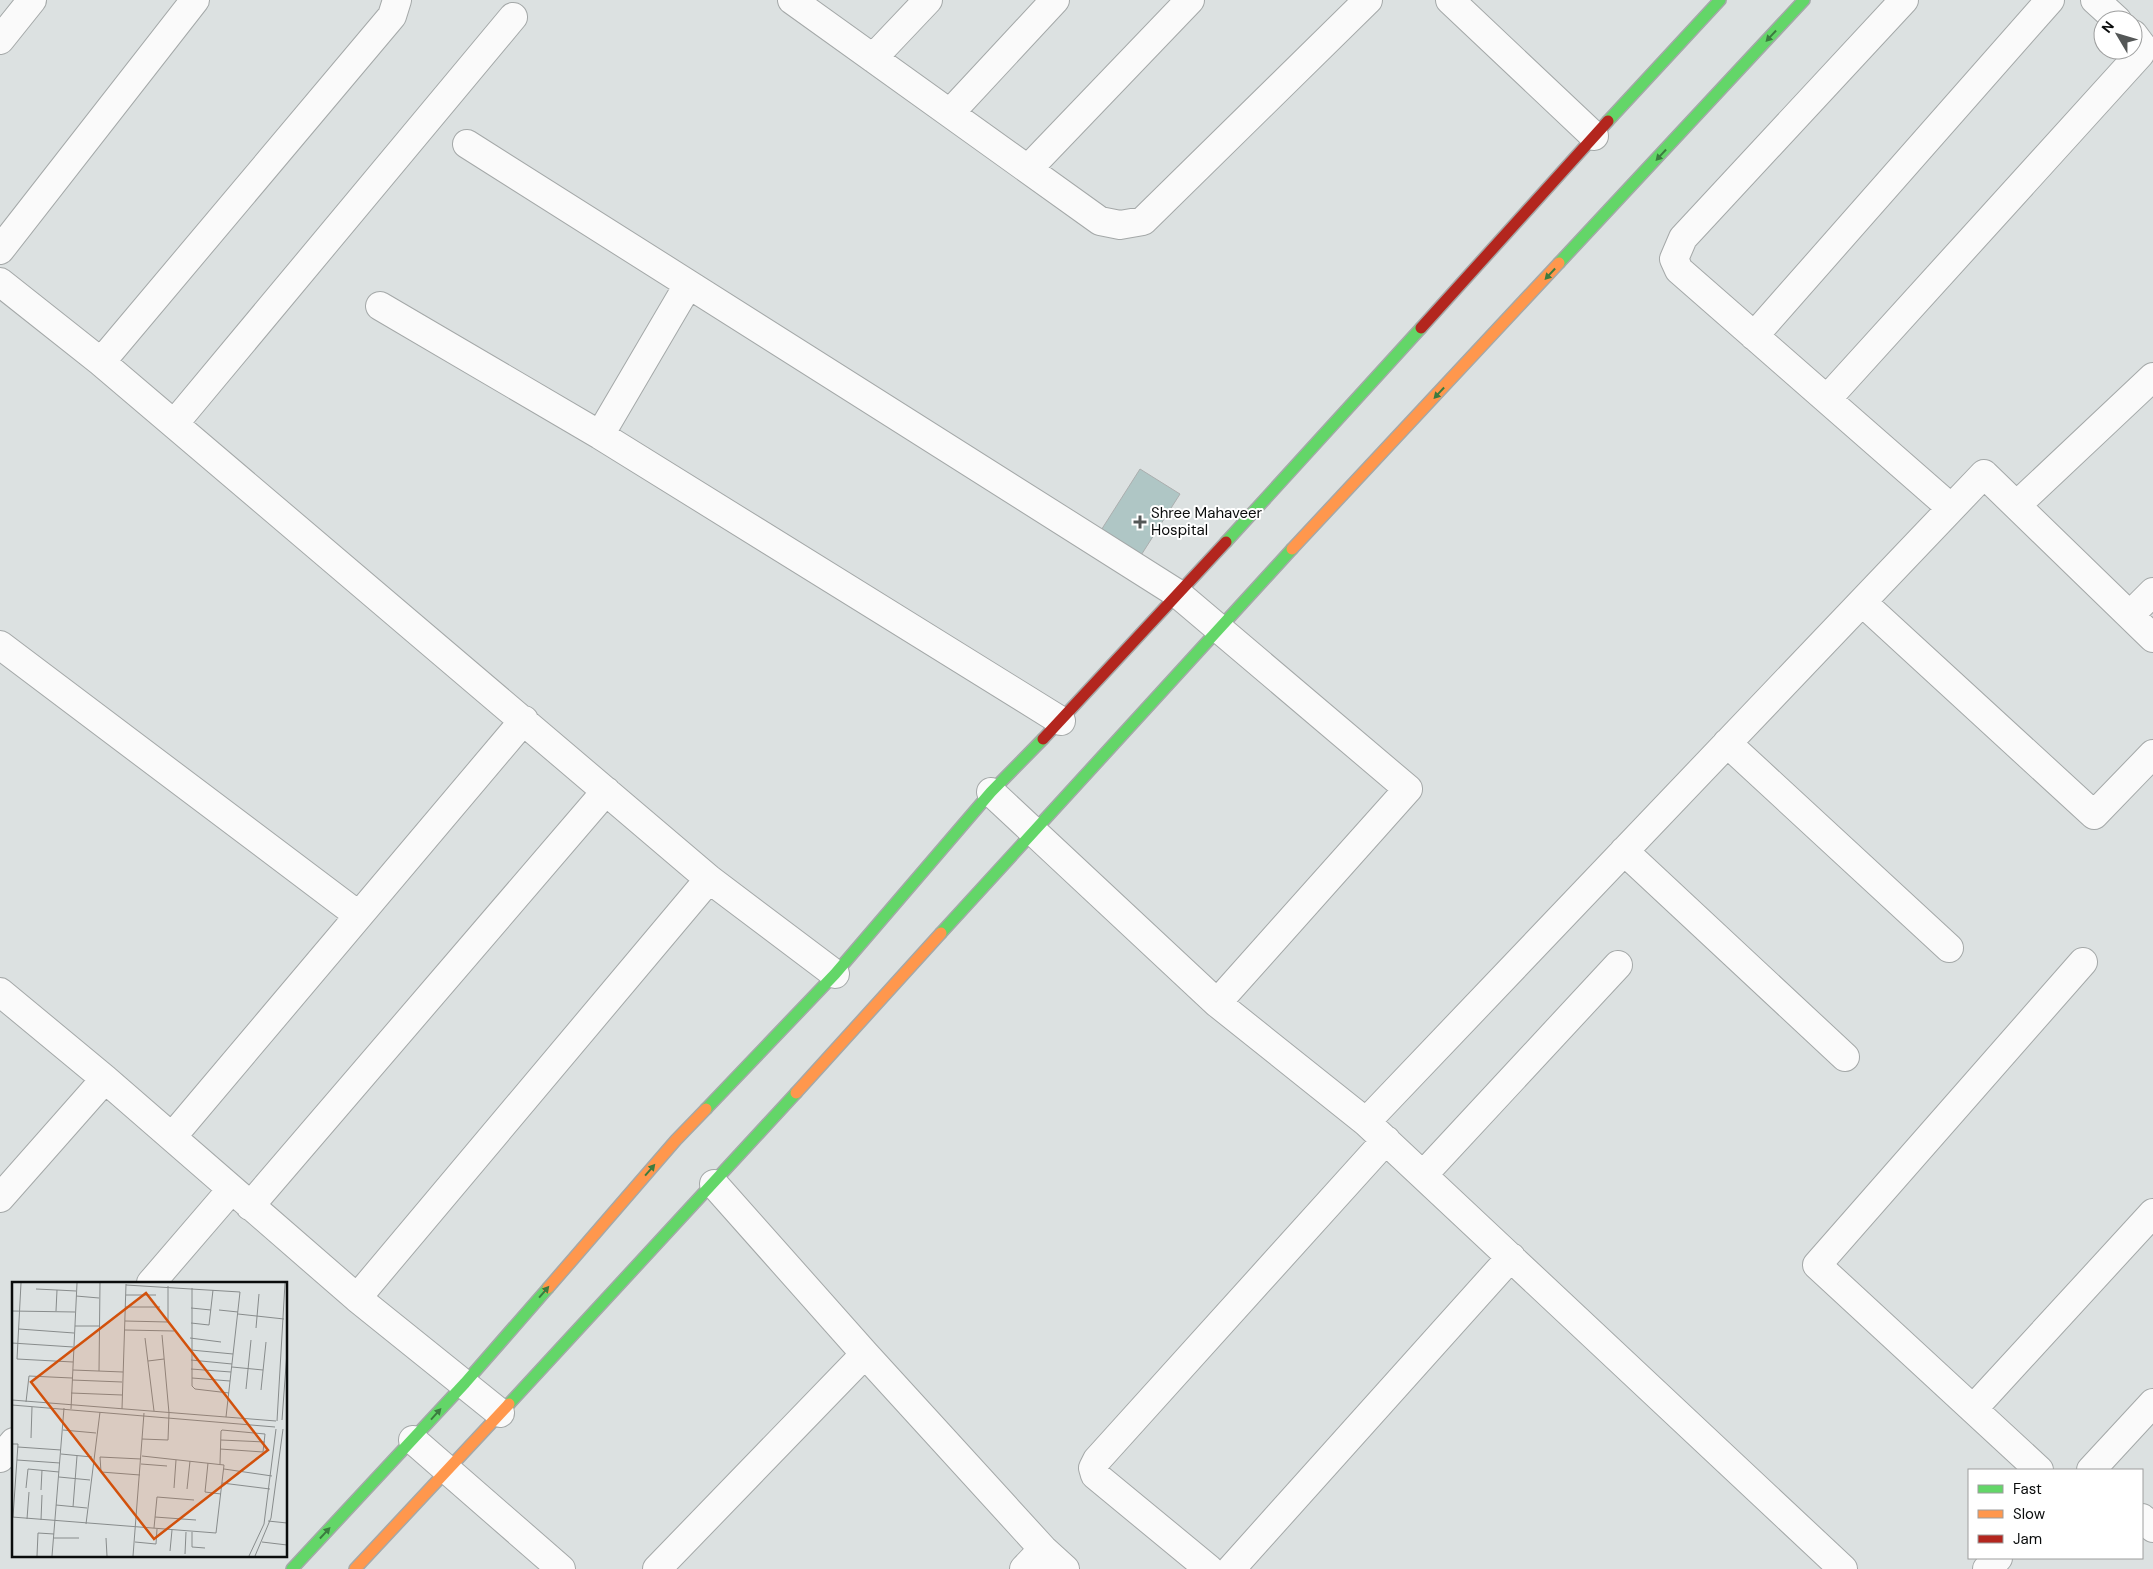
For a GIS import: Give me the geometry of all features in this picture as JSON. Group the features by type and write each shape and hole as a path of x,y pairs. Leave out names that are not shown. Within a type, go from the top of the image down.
{"street":[{"path":"0,40 32,0"},
{"path":"0,250 195,0"},
{"path":"101,362 392,16 397,0"},
{"path":"792,0 1100,220 1120,225 1143,221 1368,0"},
{"path":"873,58 928,0"},
{"path":"950,113 1055,0"},
{"path":"1028,169 1190,0"},
{"path":"1450,0 1594,136"},
{"path":"292,1569 465,1383 676,1140 835,974 992,792 1062,721 1720,0"},
{"path":"356,1569 714,1184 1218,628 1804,0"},
{"path":"1904,0 1683,238 1674,259 1679,270 1951,508"},
{"path":"1754,336 2050,0"},
{"path":"2095,0 2106,10"},
{"path":"174,424 513,17"},
{"path":"1827,399 2135,60"},
{"path":"467,144 1178,594 1408,789 1217,1003"},
{"path":"0,282 101,362 710,879 835,974"},
{"path":"600,436 688,284"},
{"path":"380,306 600,436 1062,721"},
{"path":"2017,505 2153,377"},
{"path":"1366,1122 1984,474 2153,638"},
{"path":"2130,615 2153,592"},
{"path":"1862,602 2094,815 2153,754"},
{"path":"0,645 358,915"},
{"path":"172,1136 524,720"},
{"path":"1727,743 1948,948"},
{"path":"152,1282 240,1198 606,791"},
{"path":"992,792 1217,1003 1386,1140 1843,1569"},
{"path":"1624,851 1845,1057"},
{"path":"357,1298 710,879"},
{"path":"2038,1469 1817,1265 2083,962"},
{"path":"1423,1175 1618,965"},
{"path":"0,992 172,1136 240,1198 357,1298 500,1413"},
{"path":"0,1198 105,1079"},
{"path":"1209,1569 1095,1475 1093,1468 1097,1460 1386,1140"},
{"path":"714,1184 865,1354 1044,1549 1065,1569"},
{"path":"1973,1409 2153,1213"},
{"path":"1231,1569 1511,1257"},
{"path":"657,1569 865,1354"},
{"path":"2092,1469 2153,1403"},
{"path":"413,1440 561,1569"},
{"path":"0,1458 12,1444"},
{"path":"2143,1519 2153,1528"},
{"path":"1024,1569 1044,1549"},
{"path":"1987,1569 1997,1559"}],"building":[{"path":"1140,469 1180,494 1138,560 1098,535"}],"traffic: fast":[{"path":"1608,121 1720,0"},
{"path":"1559,263 1804,0"},
{"path":"1226,542 1421,328"},
{"path":"941,933 1292,549"},
{"path":"706,1109 835,974 991,792 1043,739"},
{"path":"509,1404 796,1093"},
{"path":"292,1569 465,1383 548,1288"}],"traffic: slow":[{"path":"1292,549 1559,263"},
{"path":"796,1093 941,933"},
{"path":"548,1288 676,1140 706,1109"},
{"path":"355,1569 509,1404"}],"traffic: jam":[{"path":"1421,328 1608,121"},
{"path":"1043,739 1226,542"}],"place":[{"name":"Shree Mahaveer Hospital","path":"1140,522"}]}
